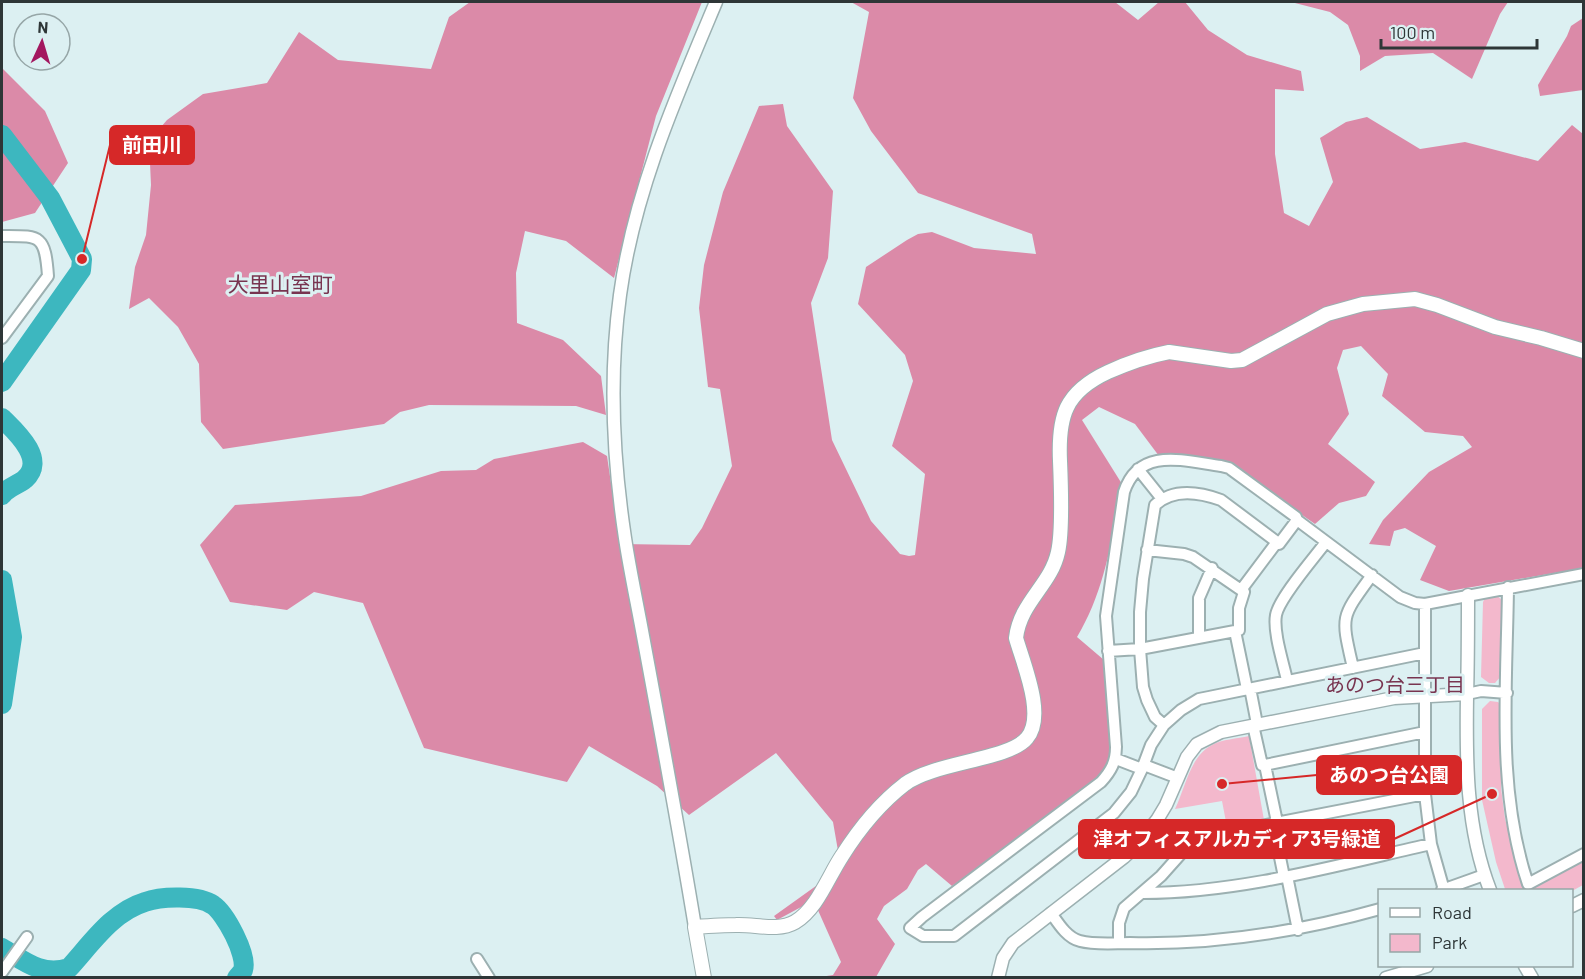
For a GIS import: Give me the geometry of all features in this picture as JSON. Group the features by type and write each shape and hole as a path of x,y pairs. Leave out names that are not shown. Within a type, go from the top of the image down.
{"main road":[{"path":"704,978 695,927 738,925 776,927 792,924 810,907 842,855 875,811 896,792 916,777 1008,750 1028,738 1034,722 1035,706 1016,638 1018,624 1024,609 1058,555 1061,421 1066,407 1076,395 1099,377 1148,357 1169,352 1231,361 1242,360 1327,314 1363,304 1390,300 1415,299 1495,327 1584,351"}],"street":[{"path":"695,927 625,538 616,462 615,371 620,295 635,219 667,119 716,2"},
{"path":"2,236 33,237 39,240 48,276 2,338"},
{"path":"1425,653 1199,699 1181,710 1164,725 1151,745 1143,767 1126,798 1102,823 954,936 923,936 910,928 1101,782 1112,769 1116,759 1106,633 1107,599 1122,499 1128,482 1138,469 1150,461 1160,459 1221,466 1242,477 1406,600 1425,604 1584,574"},
{"path":"1138,469 1162,499"},
{"path":"1164,725 1155,717 1147,700 1143,687 1140,649 1140,612 1155,505 1172,494 1211,496 1221,500 1279,544 1297,520"},
{"path":"1241,590 1277,542"},
{"path":"1287,680 1275,623 1277,612 1326,542"},
{"path":"1108,651 1140,649 1239,630 1239,608 1244,592 1193,557 1147,550"},
{"path":"1199,638 1199,598 1212,568"},
{"path":"1353,668 1345,633 1345,614 1372,575"},
{"path":"1508,587 1507,787 1516,844 1528,884 1584,854"},
{"path":"1468,595 1465,754 1468,803 1489,889"},
{"path":"1425,604 1425,794 1431,844 1443,889"},
{"path":"1235,630 1262,765 1425,732"},
{"path":"998,978 1003,958 1013,943 1125,857 1137,845 1157,820 1191,750 1205,738 1255,724 1394,698 1467,694 1481,691 1507,693"},
{"path":"1116,759 1178,778"},
{"path":"1266,765 1275,823 1298,930"},
{"path":"1119,943 1119,923 1124,908 1143,892 1194,839 1425,794"},
{"path":"1143,892 1168,893 1286,877 1431,844"},
{"path":"1446,889 1484,875"},
{"path":"1051,913 1065,932 1077,941 1157,944 1228,940 1298,930 1378,910"},
{"path":"3,972 24,941"},
{"path":"477,959 489,978"},
{"path":"1386,978 1424,967"}],"green space":[{"path":"1495,594 1502,600 1501,676 1495,683 1489,683 1481,677 1483,602 1486,596"},
{"path":"1490,701 1501,705 1501,788 1505,819 1525,889 1505,889 1496,862 1482,800 1482,709"},
{"path":"1249,736 1264,820 1227,827 1222,801 1175,809 1193,765 1205,750 1220,741"},
{"path":"1583,856 1583,885 1573,890 1529,889"}],"shaded area":[{"path":"470,2 702,2 656,116 614,278 566,241 525,231 516,273 517,323 563,340 601,376 606,415 576,406 429,405 400,412 384,424 223,449 201,422 199,364 178,327 149,298 129,309 135,267 146,235 151,185 149,141 167,120 203,94 267,83 299,32 338,60 431,69 449,17"},
{"path":"851,2 1115,2 1138,20 1159,2 1185,2 1208,30 1247,55 1301,71 1304,91 1275,89 1275,154 1284,213 1309,226 1333,182 1320,138 1346,122 1367,117 1420,149 1465,142 1538,161 1572,125 1583,134 1583,568 1449,591 1420,580 1436,546 1405,528 1394,531 1390,546 1369,544 1383,520 1429,472 1472,447 1463,436 1425,432 1382,396 1388,374 1361,346 1343,350 1337,368 1349,414 1328,444 1375,482 1366,496 1339,503 1315,524 1236,469 1159,456 1135,424 1099,407 1082,420 1122,484 1107,562 1095,601 1077,637 1104,660 1113,742 1112,761 1100,780 952,886 926,864 918,870 907,889 884,906 877,919 895,944 876,977 820,977 833,975 841,962 817,908 803,906 777,920 774,916 841,868 833,822 776,753 689,815 657,786 589,746 567,782 424,748 363,603 314,592 287,610 230,602 200,545 235,505 361,496 441,471 476,470 494,459 583,442 607,456 620,544 690,545 702,528 732,466 720,389 708,387 699,308 704,265 723,192 759,106 783,104 787,126 833,191 828,258 811,303 832,440 871,521 900,554 915,555 925,474 892,446 913,381 905,355 858,304 866,267 918,234 932,232 974,248 1036,254 1032,234 918,193 871,131 853,98 869,12"},
{"path":"1291,2 1508,2 1500,14 1472,79 1433,53 1385,56 1360,71 1360,56 1348,25 1330,12"},
{"path":"1583,18 1583,90 1540,96 1538,85 1571,26"},
{"path":"2,68 45,111 68,163 35,213 2,222"}],"waterway":[{"path":"2,135 50,198 82,259 81,270 2,382"},
{"path":"2,418 27,446 33,463 25,479 2,495"},
{"path":"2,580 12,637 2,704"},
{"path":"2,948 42,969 69,968 112,921 133,907 160,899 199,899 218,909 239,945 244,963 243,971 237,978"}],"place":[{"name":"前田川","path":"82,259"},
{"name":"あのつ台公園","path":"1222,784"},
{"name":"津オフィスアルカディア3号緑道","path":"1492,794"}],"district":[{"name":"大里山室町","path":"280,285"},
{"name":"あのつ台三丁目","path":"1395,685"}]}
